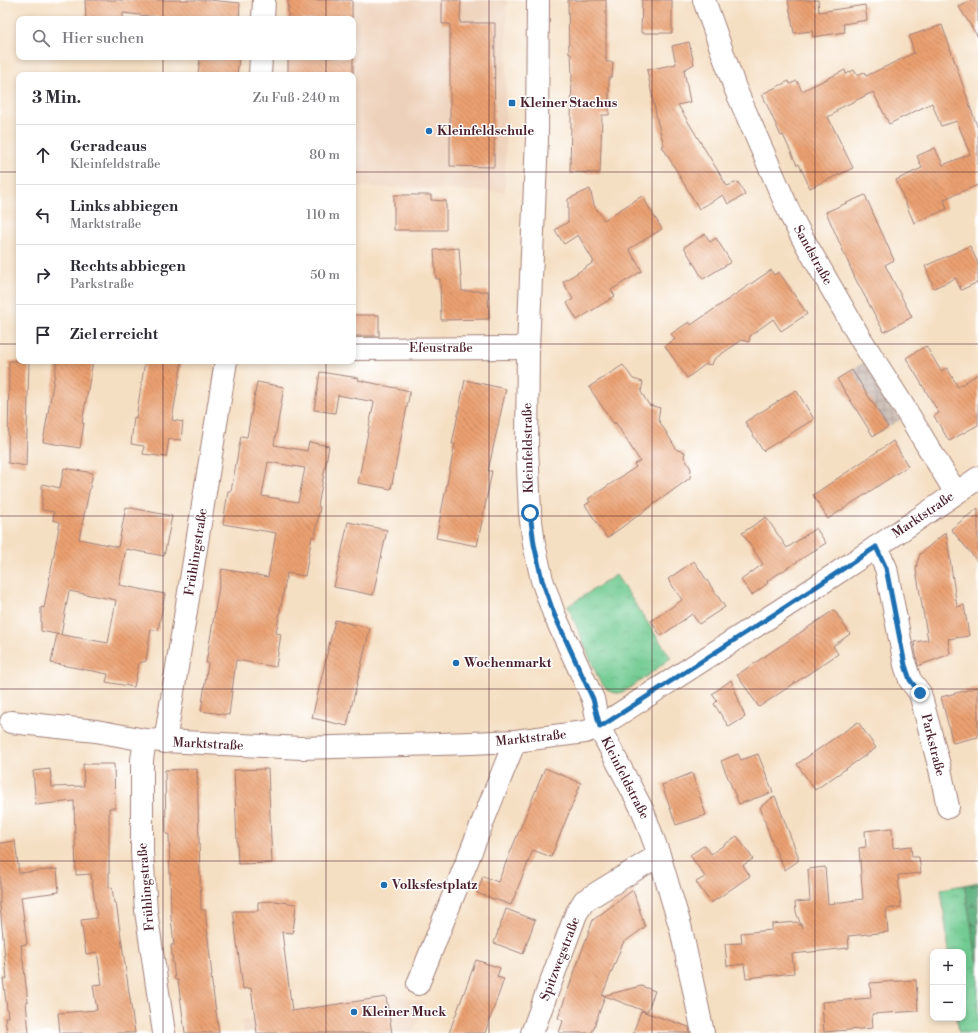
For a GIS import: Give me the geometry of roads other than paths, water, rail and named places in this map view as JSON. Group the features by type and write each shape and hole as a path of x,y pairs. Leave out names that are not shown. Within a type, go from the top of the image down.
{"street":[{"path":"263,16 264,0"},
{"name":"Kleinfeldstraße","path":"538,0 537,138 528,348 527,446 530,513 534,544 542,580 554,614 593,699 600,727 643,812 660,855 682,929 703,1033"},
{"name":"Sandstraße","path":"704,0 736,88 797,228 860,338 956,493"},
{"path":"260,72 261,60"},
{"name":"Efeustraße","path":"356,349 528,348"},
{"name":"Frühlingstraße","path":"164,1033 146,911 142,852 142,760 155,741 225,364"},
{"name":"Marktstraße","path":"11,722 96,731 155,741 301,748 515,741 585,732 600,727 787,606 978,478"},
{"name":"Parkstraße","path":"876,547 886,568 905,665 910,680 920,693 940,769 948,807"},
{"path":"418,984 515,741"},
{"name":"Spitzwegstraße","path":"532,1033 576,914 584,901 660,855"}],"place":[{"name":"Kleiner Stachus","path":"512,103"},
{"name":"Kleinfeldschule","path":"429,131"},
{"name":"Wochenmarkt","path":"456,663"},
{"name":"Volksfestplatz","path":"384,885"},
{"name":"Kleiner Muck","path":"354,1012"}]}
